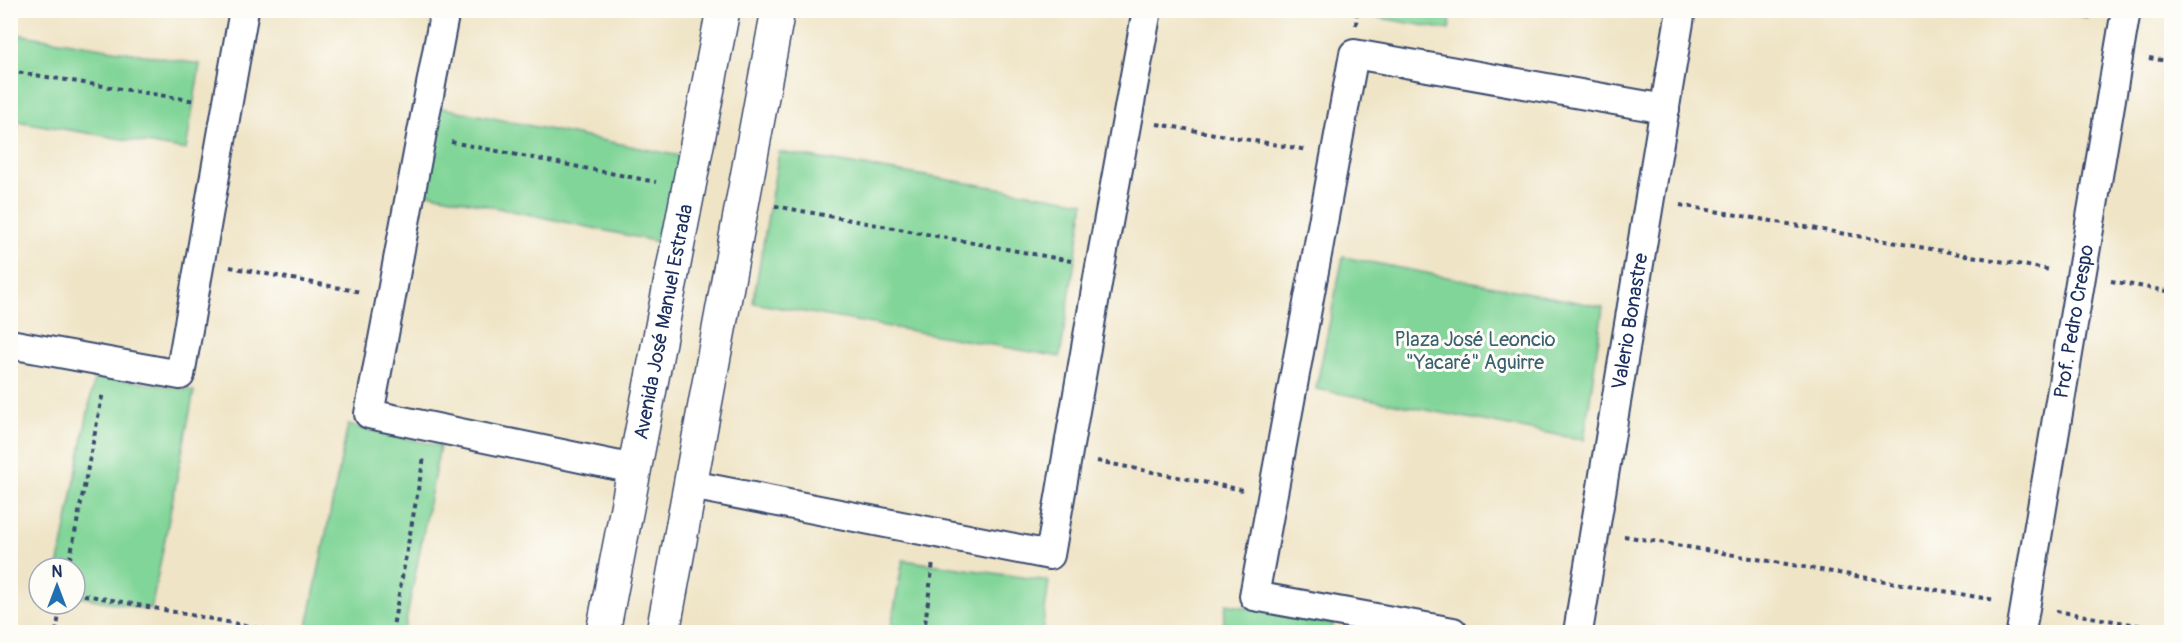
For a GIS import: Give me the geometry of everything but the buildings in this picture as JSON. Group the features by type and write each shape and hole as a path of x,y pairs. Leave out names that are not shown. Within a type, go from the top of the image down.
{"main road":[{"name":"Avenida José Manuel Estrada","path":"603,633 723,10"},
{"path":"663,633 778,10"}],"street":[{"path":"10,344 180,375 244,10"},
{"path":"445,10 369,414 634,469"},
{"path":"691,485 937,535 1050,555 1147,10"},
{"name":"Valerio Bonastre","path":"1578,633 1682,10"},
{"name":"Prof. Pedro Crespo","path":"2024,619 2126,10"},
{"path":"1453,633 1254,596 1354,54 1665,110"}],"path":[{"path":"10,71 227,106"},
{"path":"1127,119 1335,155"},
{"path":"1650,199 2172,292"},
{"path":"200,261 391,297"},
{"path":"70,556 109,361"},
{"path":"392,633 430,427"},
{"path":"1067,455 1272,495"},
{"path":"1594,531 2024,619 2172,631"},
{"path":"924,633 937,535"},
{"path":"87,595 280,633"},
{"path":"56,633 59,616"}],"green space":[{"path":"1363,10 1452,11 1449,30 1362,15"},
{"path":"10,33 200,64 186,150 11,120"},
{"path":"438,107 680,156 664,243 422,192"},
{"path":"779,152 1084,202 1060,357 753,303"},
{"name":"Plaza José Leoncio \"Yacaré\" Aguirre","path":"1343,257 1603,307 1584,440 1316,389"},
{"path":"95,375 194,391 151,610 87,598 87,556 60,556"},
{"path":"348,425 440,446 404,632 306,632"},
{"path":"903,560 1049,581 1042,632 890,632"},
{"path":"1226,604 1333,624 1332,632 1222,632"}]}
